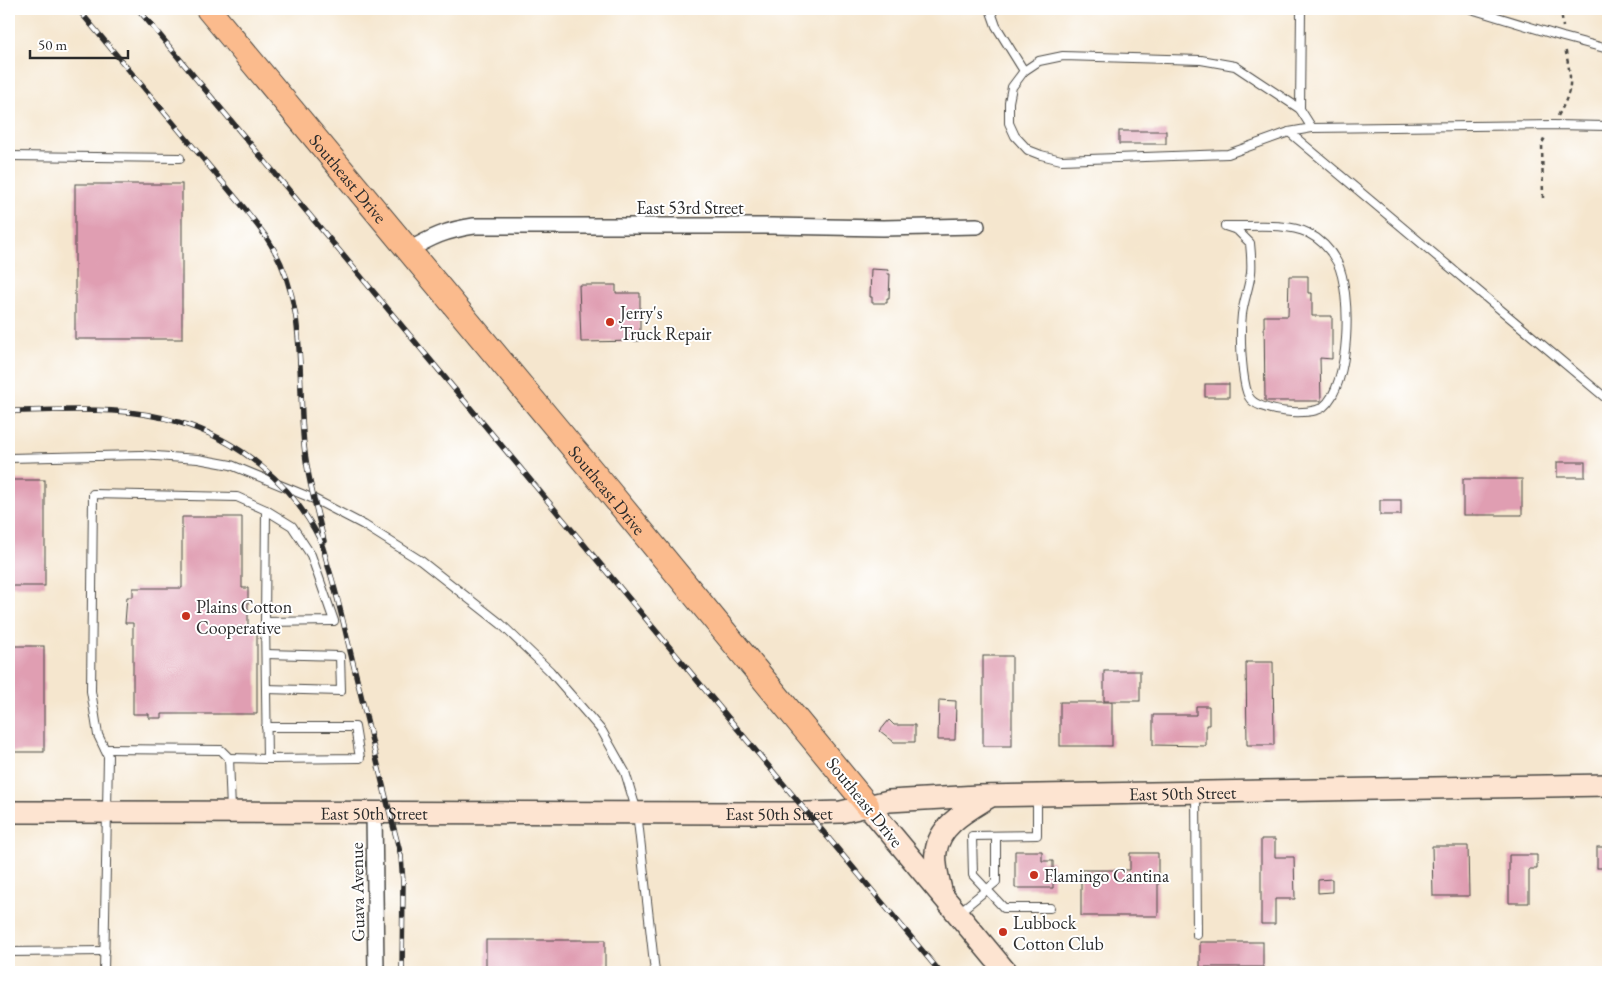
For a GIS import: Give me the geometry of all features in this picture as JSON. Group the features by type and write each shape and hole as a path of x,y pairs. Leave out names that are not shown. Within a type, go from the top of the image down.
{"main road":[{"name":"Southeast Drive","path":"208,9 1006,972"},
{"name":"East 50th Street","path":"9,812 841,812 889,801 991,796 1608,785"},
{"path":"942,897 935,852 942,835 952,822 991,796"}],"street":[{"name":"East 53rd Street","path":"407,251 436,235 474,226 901,228 977,226"},
{"name":"Guava Avenue","path":"374,812 376,972"}],"lane":[{"path":"990,9 996,26 1024,71"},
{"path":"1300,109 1301,9"},
{"path":"1471,9 1608,49"},
{"path":"1312,128 1300,109 1235,66 1201,60 1064,56 1039,61 1024,71 1012,88 1008,102 1008,122 1015,136 1028,150 1061,160 1228,154 1289,132 1312,128 1608,126"},
{"path":"1289,132 1608,400"},
{"path":"9,156 180,158"},
{"path":"1225,226 1290,227 1308,233 1327,246 1338,263 1344,283 1346,351 1331,397 1322,408 1311,412 1284,411 1257,405 1249,398 1242,364 1242,313 1251,274 1250,243 1237,230 1225,226"},
{"path":"9,458 141,455 198,459 231,466 314,499 364,525 421,561 501,624 550,671 602,731 625,772 636,812 655,972"},
{"path":"104,972 108,756 98,735 91,691 93,494 237,497 266,510 292,526 311,554 334,621 266,622"},
{"path":"266,510 267,758"},
{"path":"266,654 340,656 341,691 266,689"},
{"path":"229,758 360,758 355,727 266,727"},
{"path":"105,749 221,750 229,758 231,812"},
{"path":"1196,791 1197,935"},
{"path":"1037,795 1037,835 972,836 972,875 1004,908 1050,908"},
{"path":"956,914 996,882 996,836"},
{"path":"9,952 105,951"}],"path":[{"path":"1543,198 1542,142 1569,96 1571,86 1563,37 1561,9"}],"building":[{"path":"1119,131 1166,131 1166,144 1119,144"},
{"path":"75,184 182,184 182,339 75,339"},
{"path":"871,269 888,270 887,274 890,274 887,303 872,303 872,297 870,297"},
{"path":"1289,276 1308,276 1308,293 1312,293 1312,316 1332,316 1332,359 1320,358 1321,401 1265,401 1264,316 1288,316"},
{"name":"Jerry's Truck Repair","path":"579,285 616,285 616,293 640,293 640,341 581,342"},
{"path":"1205,384 1229,384 1229,397 1205,397"},
{"path":"1557,462 1585,462 1585,477 1557,477"},
{"path":"1463,479 1522,479 1522,515 1463,515"},
{"path":"9,480 45,480 45,586 9,586"},
{"path":"1380,500 1401,500 1401,515 1380,515"},
{"name":"Plains Cotton Cooperative","path":"182,517 242,517 242,588 248,588 248,630 257,630 257,714 162,714 162,718 149,718 149,714 133,714 133,623 125,623 127,597 133,597 133,588 182,588"},
{"path":"9,646 44,646 44,752 9,752"},
{"path":"983,656 1012,656 1012,746 983,746"},
{"path":"1246,662 1273,662 1274,745 1247,745"},
{"path":"1104,671 1140,671 1140,701 1104,701"},
{"path":"939,700 956,701 955,740 938,740"},
{"path":"1060,702 1112,702 1112,746 1060,746"},
{"path":"1196,706 1209,706 1209,725 1206,725 1206,746 1153,745 1153,715 1196,715"},
{"path":"889,720 894,725 915,725 915,742 894,742 880,731"},
{"path":"1261,839 1275,839 1275,857 1294,857 1295,899 1275,899 1275,924 1261,924"},
{"path":"1432,846 1468,846 1469,896 1433,896"},
{"path":"1597,847 1608,847 1608,868 1597,868"},
{"name":"Flamingo Cantina","path":"1015,851 1042,851 1042,861 1053,861 1053,888 1015,888"},
{"path":"1130,853 1158,853 1158,916 1081,916 1081,870 1130,870"},
{"path":"1509,855 1537,855 1537,869 1529,869 1529,903 1509,903"},
{"path":"1332,879 1332,892 1318,893 1318,880"},
{"path":"486,940 605,940 605,972 486,972"},
{"path":"1200,942 1263,942 1263,967 1200,967"}],"railway":[{"path":"78,9 245,209 267,239 282,265 295,311 300,360 304,447 324,541"},
{"path":"138,9 940,972"},
{"path":"9,411 115,411 137,413 178,422 222,440 261,466 279,482 308,519 320,540 337,595 401,856 403,883 402,972"}],"place":[{"name":"Jerry's Truck Repair","path":"610,322"},
{"name":"Plains Cotton Cooperative","path":"186,616"},
{"name":"Flamingo Cantina","path":"1034,875"},
{"name":"Lubbock Cotton Club","path":"1003,932"}]}
